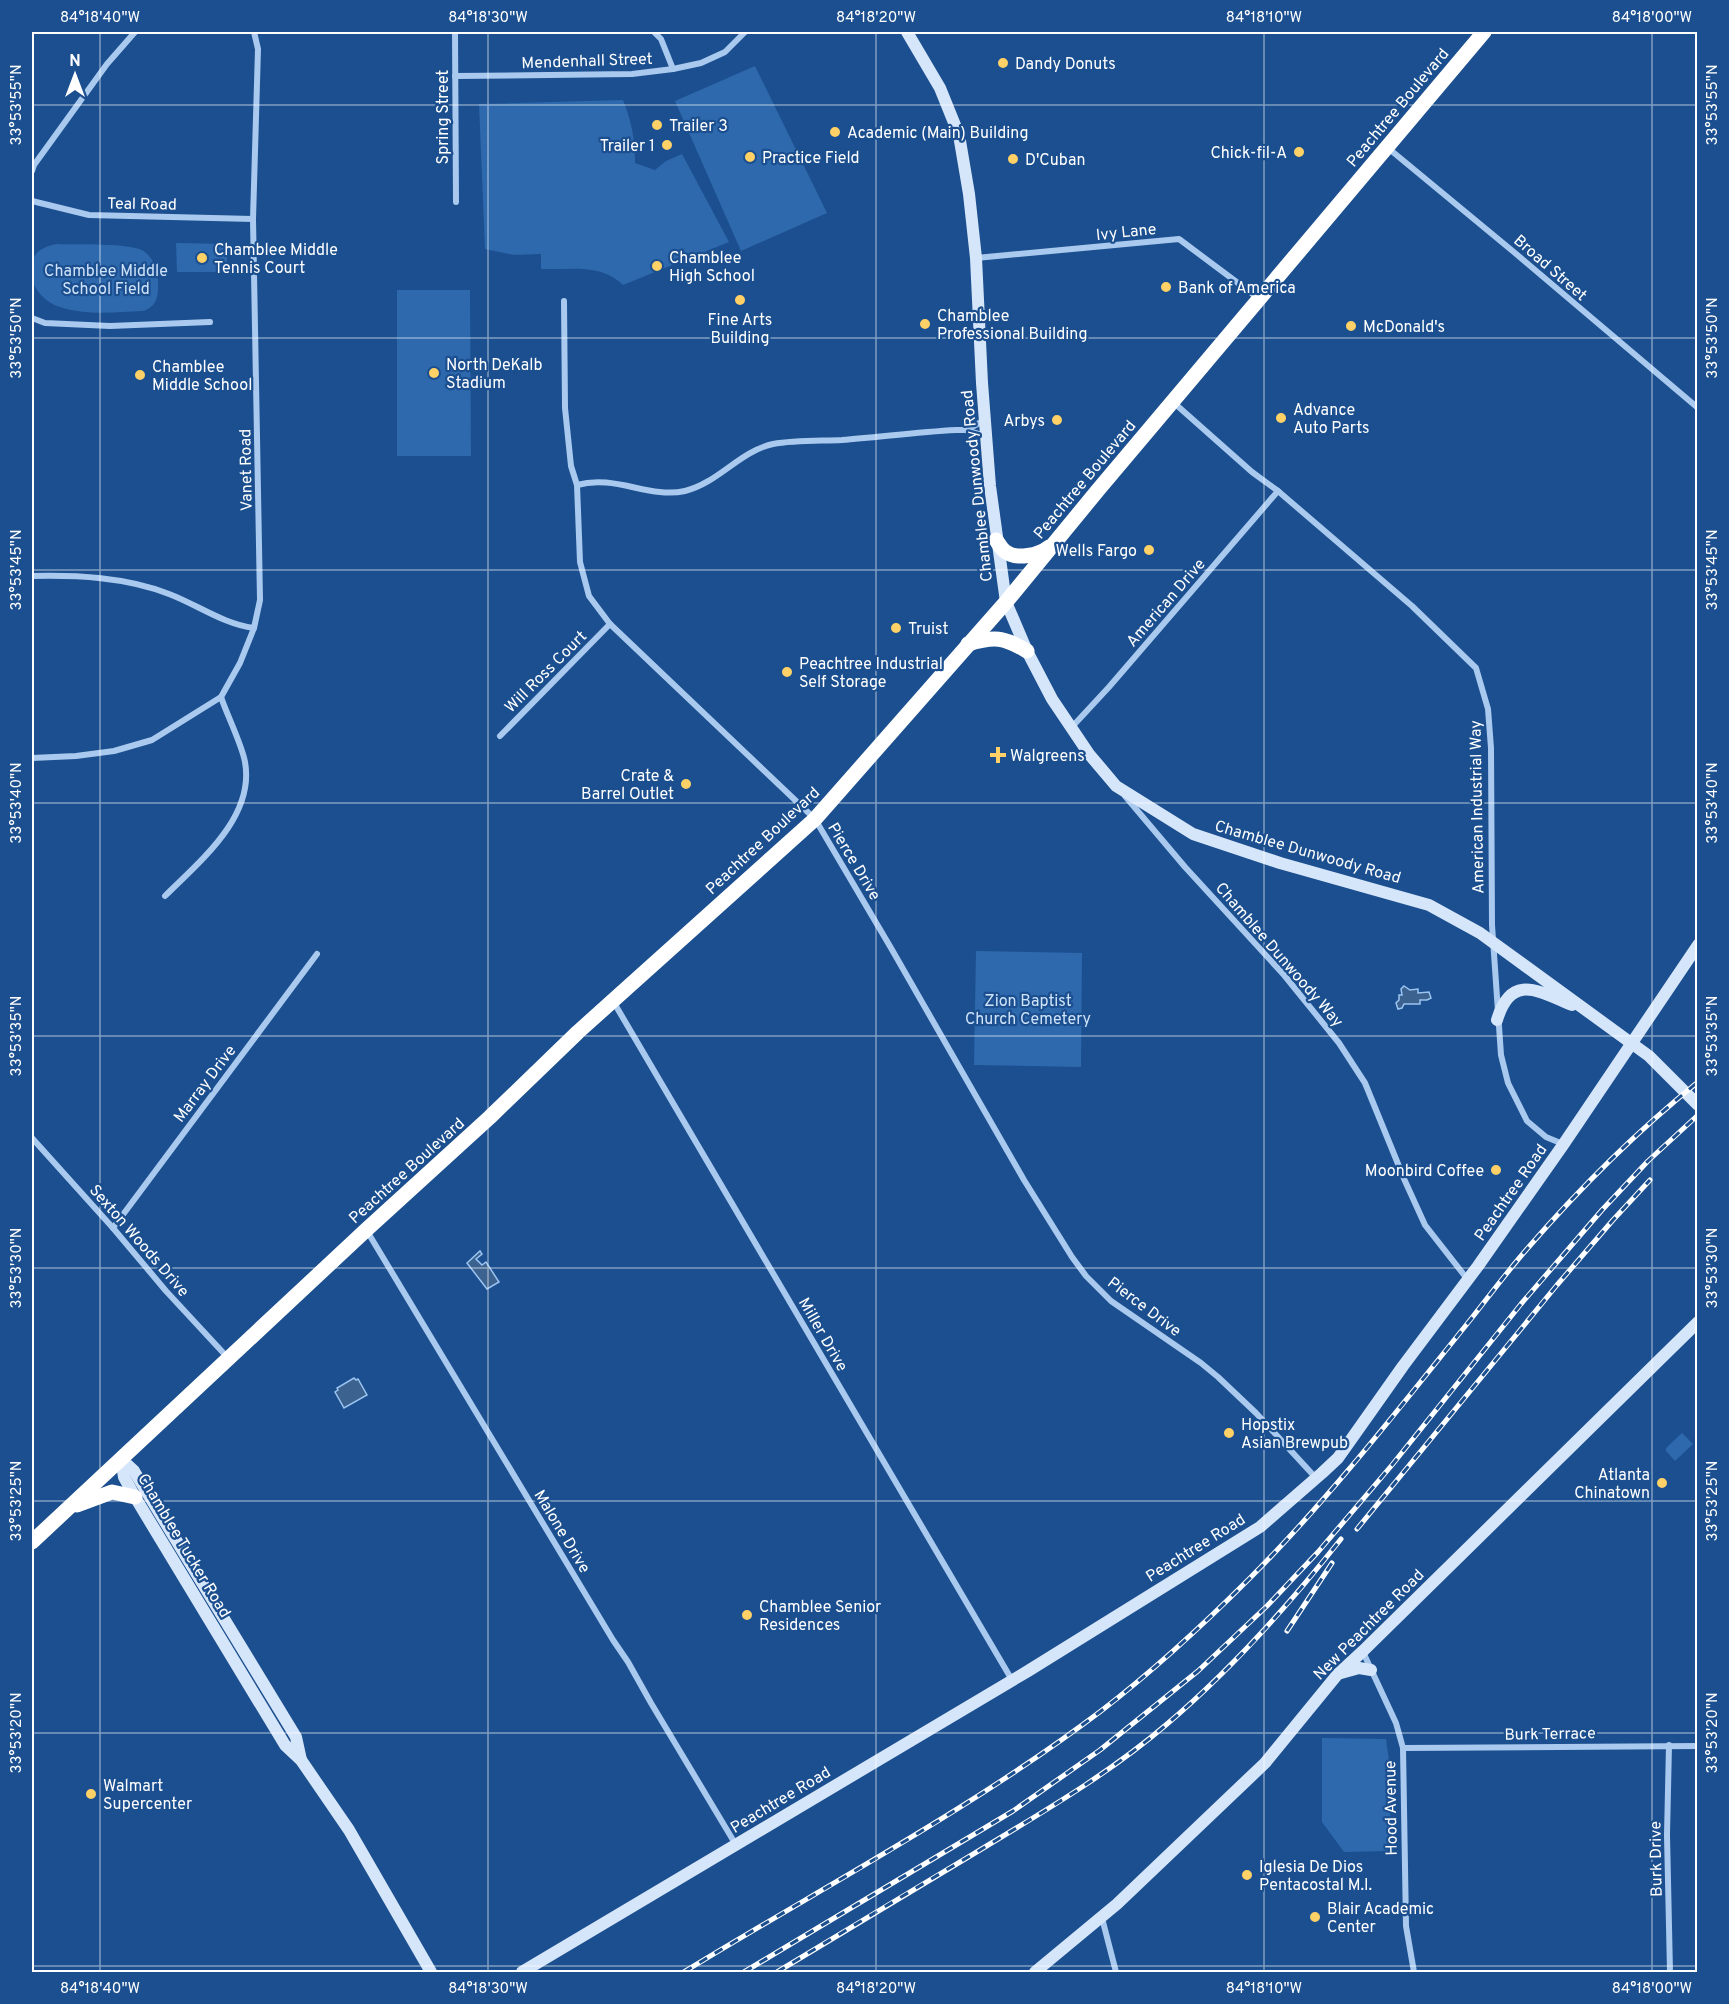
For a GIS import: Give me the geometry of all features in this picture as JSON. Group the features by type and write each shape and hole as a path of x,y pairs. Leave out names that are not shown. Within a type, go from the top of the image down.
{"highway":[{"name":"Peachtree Boulevard","path":"32,1542 613,1001 814,819 1006,603 1484,32"},
{"path":"996,540 1005,552 1014,555 1043,552 1056,541"},
{"path":"968,644 998,638 1027,651"},
{"path":"68,1508 112,1492 135,1497"}],"street":[{"path":"32,171 34,165 107,64 135,32"},
{"name":"Vanet Road","path":"32,758 114,751 152,740 220,697 240,663 254,628 260,600 260,554 253,219 259,86 258,49 254,32"},
{"name":"Spring Street","path":"455,32 456,202"},
{"path":"654,32 661,39 673,69"},
{"name":"Mendenhall Street","path":"455,76 632,74 673,69 701,63 725,52 745,32"},
{"name":"Chamblee Dunwoody Road","path":"907,32 940,88 959,135 969,194 976,258 986,436 996,540 1006,603 1027,651 1070,729 1116,786 1193,834 1280,863 1430,905 1493,941 1649,1056 1698,1105"},
{"name":"Broad Street","path":"1387,148 1698,408"},
{"name":"Teal Road","path":"32,201 89,215 253,219"},
{"name":"Ivy Lane","path":"976,258 1179,239 1259,299"},
{"name":"Pierce Drive","path":"564,301 567,440 577,485 578,543 589,596 610,624 814,819 1024,1180 1086,1276 1111,1301 1202,1363 1218,1377 1256,1413 1316,1478"},
{"path":"32,318 45,323 110,326 210,322"},
{"name":"American Industrial Way","path":"1173,401 1252,472 1278,491 1412,606 1476,668 1488,709 1491,748 1493,941 1501,1055 1505,1072 1527,1120 1534,1129 1563,1145"},
{"path":"966,430 985,420"},
{"path":"577,485 587,482 611,482 667,492 684,491 702,485 738,459 773,444 966,430 986,436"},
{"name":"American Drive","path":"1070,729 1117,678 1278,491"},
{"path":"32,576 116,580 167,593 237,626 254,628"},
{"name":"Will Ross Court","path":"500,736 610,624"},
{"path":"165,896 206,855 238,815 245,793 245,762 220,697"},
{"name":"Chamblee Dunwoody Way","path":"1116,786 1197,880 1284,975 1339,1043 1365,1083 1425,1225 1468,1280"},
{"name":"Peachtree Road","path":"522,1972 1012,1680 1260,1527 1338,1458 1563,1145 1698,945"},
{"name":"Marray Drive","path":"113,1228 317,954"},
{"path":"1497,1020 1505,999 1515,992 1528,989 1589,1012"},
{"name":"Miller Drive","path":"613,1001 1012,1680"},
{"name":"Sexton Woods Drive","path":"32,1138 229,1360"},
{"name":"Malone Drive","path":"366,1230 736,1845"},
{"name":"New Peachtree Road","path":"1035,1972 1102,1918 1264,1763 1337,1675 1698,1322"},
{"name":"Chamblee Tucker Road","path":"121,1459 124,1477 135,1497 285,1745 301,1760 349,1830 431,1972"},
{"name":"Chamblee Tucker Road","path":"121,1459 134,1471 296,1737 301,1760"},
{"name":"Hood Avenue","path":"1363,1651 1396,1723 1403,1748 1406,1926 1414,1972"},
{"path":"1337,1675 1359,1668 1371,1670"},
{"name":"Burk Drive","path":"1670,1745 1667,1835 1670,1972"},
{"name":"Burk Terrace","path":"1403,1748 1698,1746"},
{"path":"1102,1918 1116,1972"}],"green space":[{"name":"Practice Field","path":"755,66 827,213 741,251 675,101"},
{"path":"623,100 632,131 635,163 655,170 666,161 682,154 729,242 623,285 605,273 595,271 541,269 541,254 514,255 485,249 479,104"},
{"name":"Chamblee Middle Tennis Court","path":"176,243 227,244 227,272 177,272"},
{"name":"Chamblee Middle School Field","path":"57,244 117,245 145,252 154,263 157,272 157,298 151,307 143,311 101,313 70,310 49,302 34,284 31,264 35,255 44,248"},
{"name":"North DeKalb Stadium","path":"397,290 470,290 471,456 397,456"},
{"name":"Zion Baptist Church Cemetery","path":"976,951 1082,953 1081,1067 974,1065"},
{"path":"1682,1433 1693,1444 1675,1461 1666,1448"},
{"path":"1322,1738 1386,1739 1389,1761 1391,1851 1344,1852 1322,1822"}],"shaded area":[{"path":"1404,986 1410,990 1418,989 1418,993 1429,992 1431,998 1420,1000 1420,1004 1404,1004 1398,1009 1396,1003 1399,995 1402,995 1401,989"},
{"path":"480,1251 482,1254 476,1259 482,1265 486,1262 499,1282 487,1289 467,1263"},
{"path":"354,1378 358,1379 367,1395 344,1408 335,1392 337,1388"}],"railway":[{"path":"684,1972 896,1847 1000,1782 1101,1711 1159,1664 1232,1596 1307,1518 1388,1422 1519,1258 1567,1205 1630,1141 1698,1082"},
{"path":"744,1972 1013,1811 1100,1750 1198,1671 1267,1606 1318,1552 1392,1465 1521,1304 1602,1210 1648,1161 1698,1115"},
{"path":"1357,1529 1557,1285 1650,1180"},
{"path":"777,1972 1049,1808 1122,1760 1191,1703 1237,1659 1301,1588 1341,1539"},
{"path":"1287,1631 1332,1563"}],"place":[{"name":"Dandy Donuts","path":"1003,63"},
{"name":"Trailer 3","path":"657,125"},
{"name":"Academic (Main) Building","path":"835,132"},
{"name":"Trailer 1","path":"667,145"},
{"name":"Chick-fil-A","path":"1299,152"},
{"name":"Practice Field","path":"750,157"},
{"name":"D'Cuban","path":"1013,159"},
{"name":"Chamblee Middle Tennis Court","path":"202,258"},
{"name":"Chamblee High School","path":"657,266"},
{"name":"Bank of America","path":"1166,287"},
{"name":"Fine Arts Building","path":"740,300"},
{"name":"Chamblee Professional Building","path":"925,324"},
{"name":"McDonald's","path":"1351,326"},
{"name":"North DeKalb Stadium","path":"434,373"},
{"name":"Chamblee Middle School","path":"140,375"},
{"name":"Advance Auto Parts","path":"1281,418"},
{"name":"Arbys","path":"1057,420"},
{"name":"Wells Fargo","path":"1149,550"},
{"name":"Truist","path":"896,628"},
{"name":"Peachtree Industrial Self Storage","path":"787,672"},
{"name":"Walgreens","path":"998,755"},
{"name":"Crate & Barrel Outlet","path":"686,784"},
{"name":"Moonbird Coffee","path":"1496,1170"},
{"name":"Hopstix Asian Brewpub","path":"1229,1433"},
{"name":"Atlanta Chinatown","path":"1662,1483"},
{"name":"Chamblee Senior Residences","path":"747,1615"},
{"name":"Walmart Supercenter","path":"91,1794"},
{"name":"Iglesia De Dios Pentacostal M.I.","path":"1247,1875"},
{"name":"Blair Academic Center","path":"1315,1917"}]}
